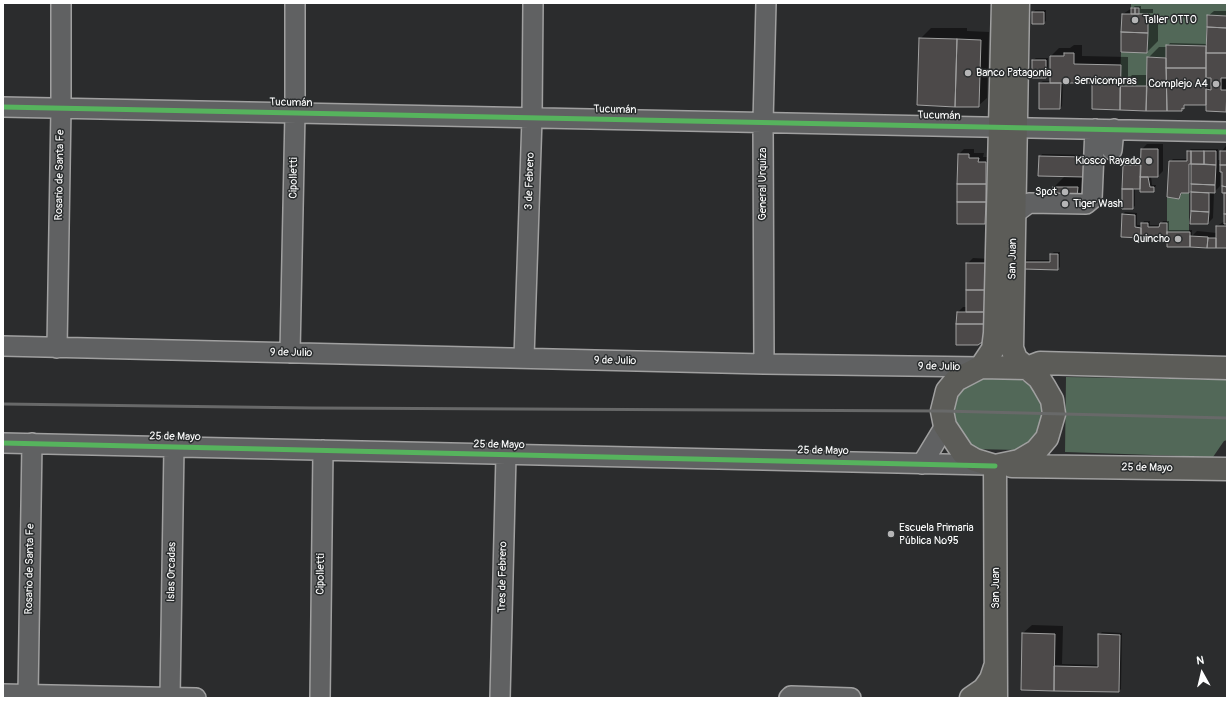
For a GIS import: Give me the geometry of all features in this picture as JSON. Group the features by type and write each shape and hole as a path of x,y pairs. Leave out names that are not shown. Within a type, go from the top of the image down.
{"main road":[{"name":"San Juan","path":"1003,3 1008,127 1014,214 1012,348 1016,359 1044,386 1052,400 1054,414 1051,428 1043,444 1030,456 1019,461 995,466 975,460 963,453 945,426 942,411 947,391 956,380 981,367 993,349 1008,127 1018,3"},
{"name":"9 de Julio","path":"981,367 1027,368 1040,363 1227,368"},
{"name":"San Juan","path":"995,466 996,698"},
{"name":"25 de Mayo","path":"995,466 1227,469"},
{"name":"San Juan","path":"971,698 984,689 991,679 997,662"}],"street":[{"name":"Rosario de Santa Fe","path":"57,348 61,108 61,3"},
{"name":"Cipolletti","path":"290,353 295,113 295,3"},
{"name":"3 de Febrero","path":"524,358 532,118 532,3"},
{"name":"General Urquiza","path":"764,364 763,123 766,3"},
{"name":"Tucumán","path":"3,107 1227,132"},
{"path":"1014,214 1029,203 1086,204 1092,199 1095,129"},
{"path":"1112,150 1114,129"},
{"name":"9 de Julio","path":"3,346 764,364 981,367"},
{"path":"922,464 945,426"},
{"name":"25 de Mayo","path":"3,443 995,466"},
{"name":"Rosario de Santa Fe","path":"28,695 32,443"},
{"name":"Islas Orcadas","path":"170,698 174,447"},
{"name":"Cipolletti","path":"320,698 322,450"},
{"name":"Tres de Febrero","path":"500,698 506,455"},
{"path":"3,694 196,698"},
{"path":"790,697 851,698"}],"green space":[{"path":"1131,3 1227,3 1227,16 1207,15 1206,46 1166,45 1166,58 1147,57 1147,86 1120,86 1121,52 1147,52 1148,14 1131,14"},
{"path":"1181,193 1189,193 1189,232 1167,232 1167,197 1179,199"},
{"path":"1066,377 1227,380 1227,440 1224,441 1213,457 1065,452"},
{"path":"979,378 1020,379 1028,384 1037,394 1042,407 1042,420 1033,439 1019,450 973,449 952,424 953,404 959,391"}],"building":[{"path":"1131,8 1135,8 1135,14 1131,14"},
{"path":"1135,8 1139,8 1139,14 1135,14"},
{"path":"1032,12 1044,12 1044,24 1032,24"},
{"name":"Taller OTTO","path":"1122,14 1148,14 1148,33 1121,32"},
{"path":"1207,15 1227,16 1227,28 1207,27"},
{"path":"1207,27 1227,28 1227,53 1206,53"},
{"path":"1121,32 1148,33 1147,53 1121,52"},
{"path":"919,38 957,39 955,107 917,105"},
{"name":"Banco Patagonia","path":"957,39 981,40 979,107 955,107"},
{"path":"1166,45 1206,46 1206,68 1166,68"},
{"path":"1064,53 1074,53 1074,64 1121,65 1120,110 1092,109 1092,83 1050,83 1050,56 1064,56"},
{"name":"Complejo A4","path":"1206,53 1227,53 1227,78 1221,78 1221,90 1227,90 1226,112 1206,111 1206,89 1211,90 1211,78 1206,78"},
{"path":"1147,57 1166,58 1167,111 1146,111"},
{"path":"1032,60 1046,60 1046,78 1032,78"},
{"path":"1166,68 1206,68 1206,105 1184,105 1184,109 1182,108 1182,111 1167,111"},
{"path":"1039,83 1061,83 1060,109 1039,109"},
{"path":"1120,86 1147,86 1146,111 1120,110"},
{"name":"Kiosco Rayado","path":"1141,149 1158,149 1158,177 1140,177"},
{"path":"1187,151 1191,151 1191,164 1189,164 1189,193 1181,193 1179,199 1167,197 1169,161 1187,161"},
{"path":"1191,151 1204,151 1204,164 1191,164"},
{"path":"1204,151 1216,151 1216,165 1204,164"},
{"path":"1220,151 1227,151 1227,165 1220,165"},
{"path":"958,154 969,154 969,158 979,158 978,162 986,162 986,184 957,184"},
{"path":"1039,156 1084,157 1084,177 1038,176"},
{"path":"1191,164 1216,165 1215,185 1191,184"},
{"path":"1123,165 1141,165 1140,189 1122,189"},
{"path":"1220,165 1227,165 1227,187 1222,186 1222,172 1220,172"},
{"path":"1140,177 1148,177 1150,187 1154,187 1154,192 1140,192"},
{"path":"957,184 986,184 986,202 957,202"},
{"path":"1191,184 1215,185 1215,193 1191,192"},
{"path":"1222,186 1227,187 1227,193 1222,193"},
{"name":"Spot","path":"1053,187 1078,187 1077,197 1053,196"},
{"path":"1122,189 1133,189 1133,209 1122,209"},
{"path":"1191,192 1209,193 1209,212 1191,211"},
{"path":"1224,193 1227,193 1227,214 1224,214"},
{"path":"957,202 986,202 985,224 957,224"},
{"path":"1191,211 1209,212 1208,224 1190,224"},
{"path":"1122,214 1135,215 1135,227 1141,228 1141,238 1121,237"},
{"path":"1224,214 1227,214 1227,224 1224,224"},
{"path":"1141,223 1148,223 1148,227 1159,227 1160,223 1167,223 1167,241 1155,241 1154,237 1152,241 1141,241"},
{"path":"1216,226 1227,226 1227,248 1216,248"},
{"name":"Quincho","path":"1167,232 1190,232 1190,247 1167,247"},
{"path":"1190,236 1208,237 1207,248 1190,247"},
{"path":"1208,238 1216,238 1216,248 1207,248"},
{"path":"1050,254 1058,254 1058,270 1023,269 1023,262 1050,262"},
{"path":"966,263 986,263 985,290 966,290"},
{"path":"966,290 985,290 985,312 966,312"},
{"path":"957,312 985,312 985,324 956,324"},
{"path":"956,324 985,324 985,340 978,345 956,345"},
{"path":"1022,633 1055,634 1054,691 1021,690"},
{"path":"1098,634 1120,635 1119,692 1054,691 1054,666 1098,667"}],"railway":[{"path":"3,404 312,408 942,411 1227,418"}],"cycle path":[{"path":"3,107 1227,132"},
{"path":"3,443 995,466"}],"place":[{"name":"Taller OTTO","path":"1135,20"},
{"name":"Banco Patagonia","path":"968,73"},
{"name":"Servicompras","path":"1066,81"},
{"name":"Complejo A4","path":"1216,84"},
{"name":"Kiosco Rayado","path":"1149,161"},
{"name":"Spot","path":"1065,192"},
{"name":"Tiger Wash","path":"1065,204"},
{"name":"Quincho","path":"1178,239"},
{"name":"Escuela Primaria Pública Nº95","path":"891,534"}]}
